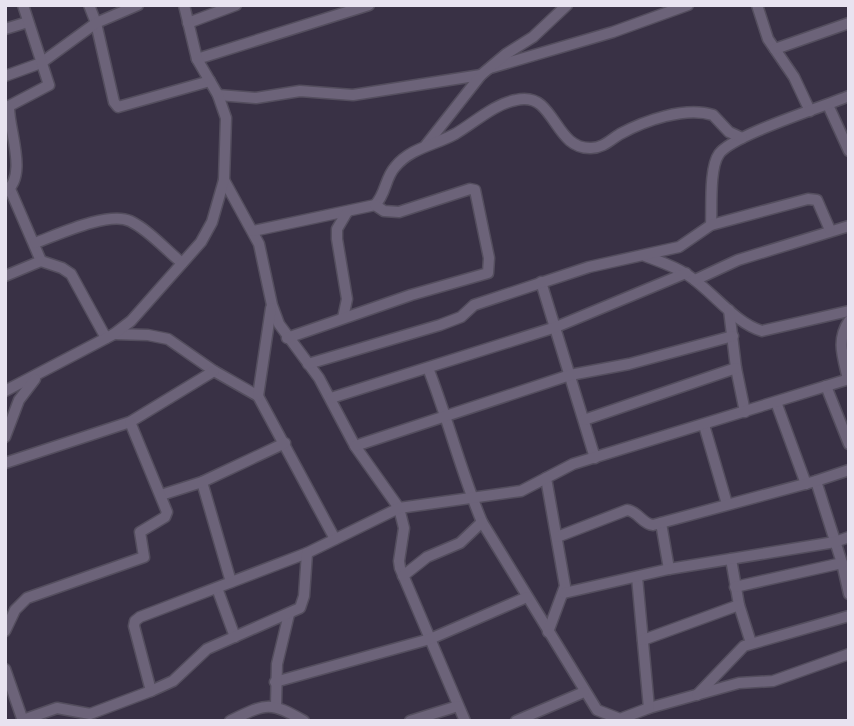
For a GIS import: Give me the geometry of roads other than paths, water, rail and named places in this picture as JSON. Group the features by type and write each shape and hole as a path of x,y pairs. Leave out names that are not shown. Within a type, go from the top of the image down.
{"street":[{"path":"23,5 49,86 9,106 9,133 16,175 15,183 8,190 35,243 41,261"},
{"path":"89,5 96,23 114,102 118,107 210,81"},
{"path":"5,76 41,63 96,23 138,5"},
{"path":"5,391 110,336 131,321 201,242 212,222 224,180 226,118 218,95 197,59 184,5"},
{"path":"188,23 236,5"},
{"path":"197,59 369,5"},
{"path":"426,145 486,71 533,37 566,5"},
{"path":"218,95 256,97 300,91 353,95 486,71 688,5"},
{"path":"757,5 763,27 794,77 810,111"},
{"path":"5,29 28,22"},
{"path":"775,49 849,23"},
{"path":"711,225 715,161 719,153 741,138 849,96"},
{"path":"253,231 375,205 385,191 394,168 426,145 454,134 505,104 527,99 538,102 567,139 579,147 601,146 633,128 681,114 713,115 729,132 741,138"},
{"path":"828,105 849,151"},
{"path":"224,180 253,231 279,324 331,398 355,446 399,508 404,528 399,561 403,576 464,721"},
{"path":"287,338 411,295 488,273 489,258 475,190 470,189 399,212 384,211 375,205"},
{"path":"308,364 440,325 461,317 474,305 541,282 589,267 645,256 684,244 711,225 813,198 817,200 830,230"},
{"path":"343,318 347,299 337,229 348,212"},
{"path":"35,243 97,222 127,219 182,263"},
{"path":"331,398 556,327 738,260 849,226"},
{"path":"645,256 690,277 729,310 762,331 849,311"},
{"path":"5,276 41,261 62,268 71,274 110,336"},
{"path":"541,282 595,458"},
{"path":"258,396 272,305"},
{"path":"729,310 745,412"},
{"path":"151,691 135,621 307,552 399,508 521,491 559,470 849,379 840,343 849,321"},
{"path":"110,336 148,334 168,339 214,371 258,396 335,539"},
{"path":"355,446 570,375 629,364 733,336"},
{"path":"428,368 482,522 597,710 620,720 649,708 739,683 773,681 849,654"},
{"path":"584,420 736,368"},
{"path":"5,463 130,422 214,371"},
{"path":"5,437 19,400 40,374"},
{"path":"826,386 849,444"},
{"path":"776,402 835,542 847,576 849,594"},
{"path":"5,631 15,610 27,598 144,556 140,532 167,515 130,422"},
{"path":"704,425 727,504"},
{"path":"161,495 202,482 285,443"},
{"path":"557,537 627,510 632,510 648,524 661,523 849,470"},
{"path":"546,478 564,577 564,593 548,632"},
{"path":"202,482 231,582"},
{"path":"403,576 428,557 460,543 482,522"},
{"path":"661,523 668,569"},
{"path":"564,593 668,569 835,542 849,537"},
{"path":"5,668 23,720 57,708 89,713 151,691 173,681 207,649 300,608 307,552"},
{"path":"730,559 739,605 751,643"},
{"path":"735,587 842,563"},
{"path":"637,577 649,708"},
{"path":"217,587 235,637"},
{"path":"275,682 430,639 527,597"},
{"path":"643,640 739,605"},
{"path":"276,705 277,664 289,614"},
{"path":"697,695 737,651 751,643 849,616"},
{"path":"516,721 584,692"},
{"path":"230,721 263,707 276,705 304,721"},
{"path":"410,721 458,706"}]}
